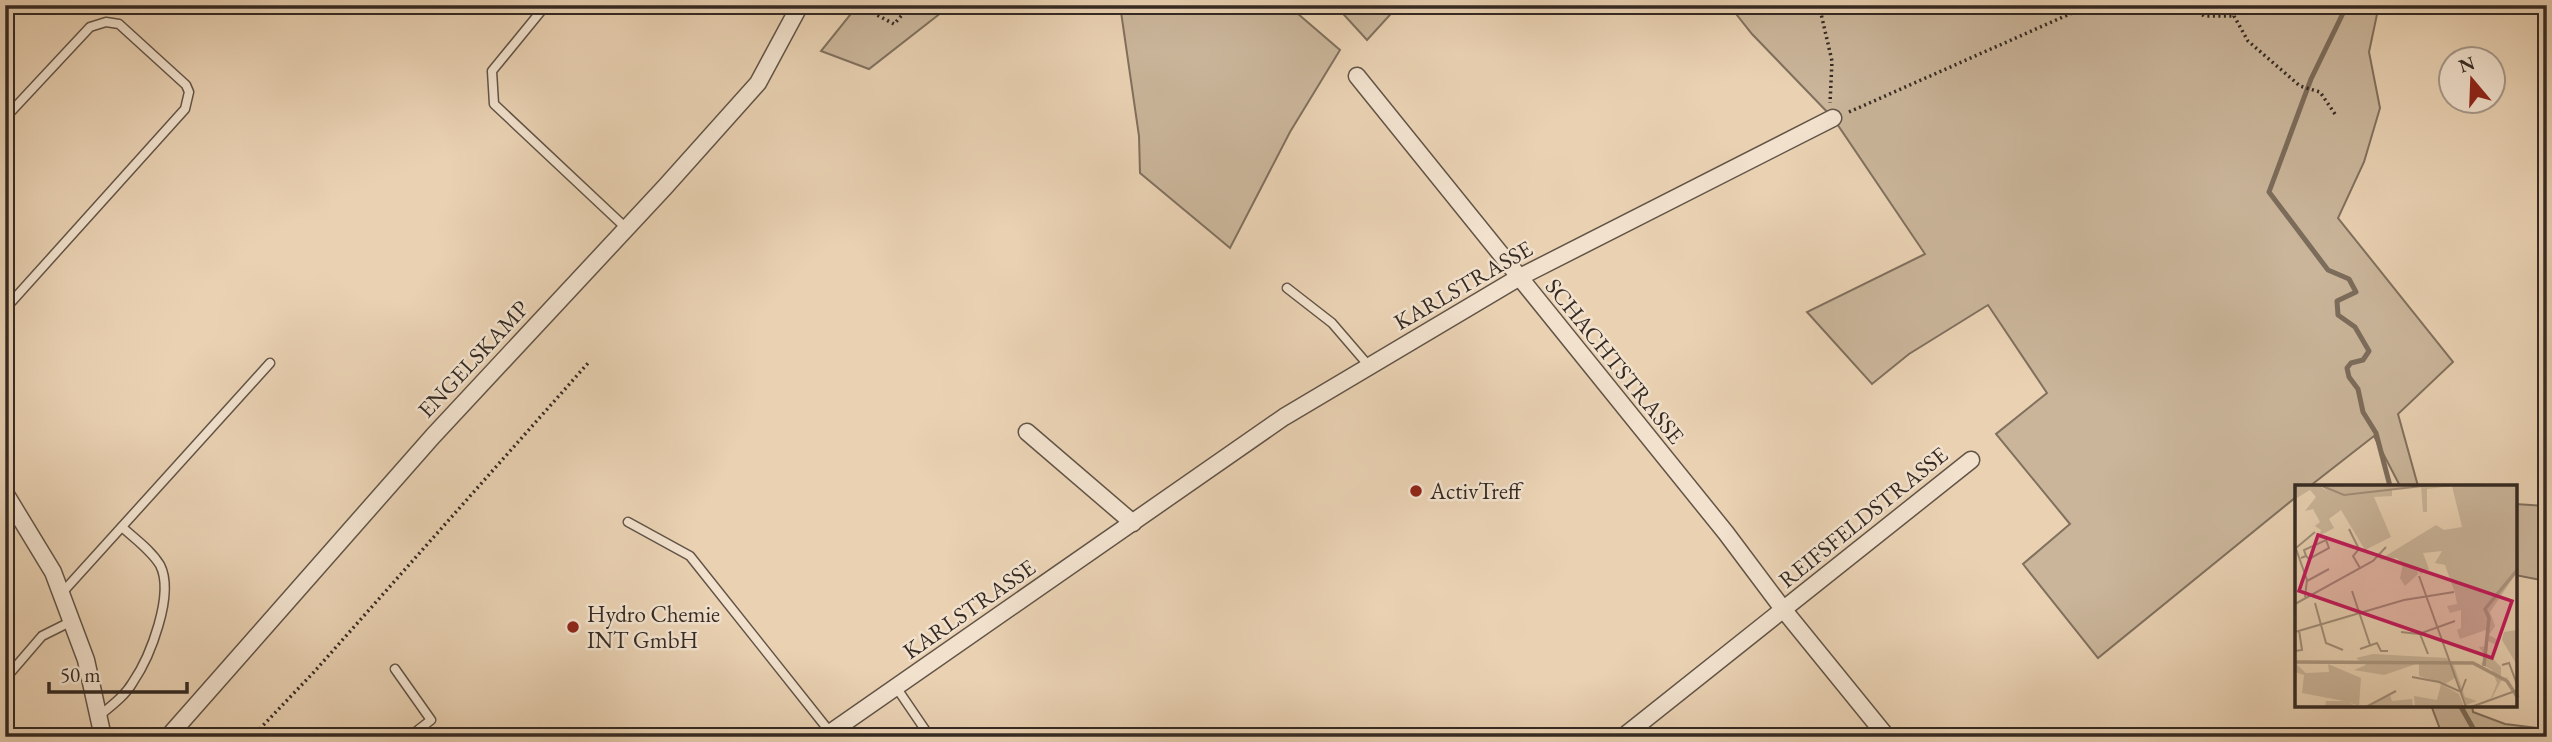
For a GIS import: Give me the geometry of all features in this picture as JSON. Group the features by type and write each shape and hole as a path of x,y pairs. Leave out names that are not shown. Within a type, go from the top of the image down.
{"street":[{"name":"ENGELSKAMP","path":"167,737 433,436 758,83 800,5"},
{"name":"SCHACHTSTRASSE","path":"1357,76 1887,737"},
{"name":"KARLSTRASSE","path":"829,735 1284,417 1518,278 1833,118"},
{"path":"1027,432 1133,523"},
{"name":"REIFSFELDSTRASSE","path":"1783,609 1971,460"},
{"path":"5,493 53,572 86,660 103,737"},
{"path":"1623,737 1783,609"}],"lane":[{"path":"546,5 492,71 494,104 626,228"},
{"path":"5,118 90,27 106,22 120,24 186,85 189,92 185,109 5,309"},
{"path":"1287,288 1332,323 1369,366"},
{"path":"61,594 270,363"},
{"path":"628,522 690,556 829,735"},
{"path":"99,716 121,698 133,682 150,649 162,610 161,567 122,527"},
{"path":"6,675 42,636 72,621"},
{"path":"394,669 430,720 410,737"},
{"path":"895,687 930,737"}],"path":[{"path":"859,5 894,24 911,5"},
{"path":"1819,5 1832,61 1830,106 1833,118 2090,5"},
{"path":"2189,5 2204,16 2234,16"},
{"path":"2236,5 2234,16 2248,41 2300,86 2320,92 2335,114"},
{"path":"252,737 314,673 589,362"}],"shaded area":[{"path":"858,5 951,5 869,69 821,51"},
{"path":"1120,5 1308,5 1297,13 1340,50 1290,132 1230,248 1140,173 1139,136"},
{"path":"1335,5 1399,5 1367,40"},
{"path":"1729,5 2379,5 2369,52 2380,108 2364,162 2338,218 2453,362 2398,414 2418,485 2399,485 2374,436 2311,485 2295,485 2295,498 2098,658 2023,564 2070,524 1996,434 2047,393 1988,305 1909,354 1872,384 1807,312 1925,254 1833,118 1752,34"},
{"path":"2517,504 2544,506 2546,581 2517,575"},
{"path":"2432,707 2472,707 2473,712 2505,724 2547,729 2547,737 2443,737"}],"waterway":[{"path":"2347,5 2311,79 2269,192 2328,270 2349,279 2356,292 2337,301 2338,315 2355,327 2369,351 2363,360 2351,363 2347,368 2349,377 2358,389 2363,412 2376,433 2390,485"},
{"path":"2461,707 2478,737"}],"place":[{"name":"ActivTreff","path":"1416,491"},
{"name":"Hydro Chemie INT GmbH","path":"573,627"}]}
